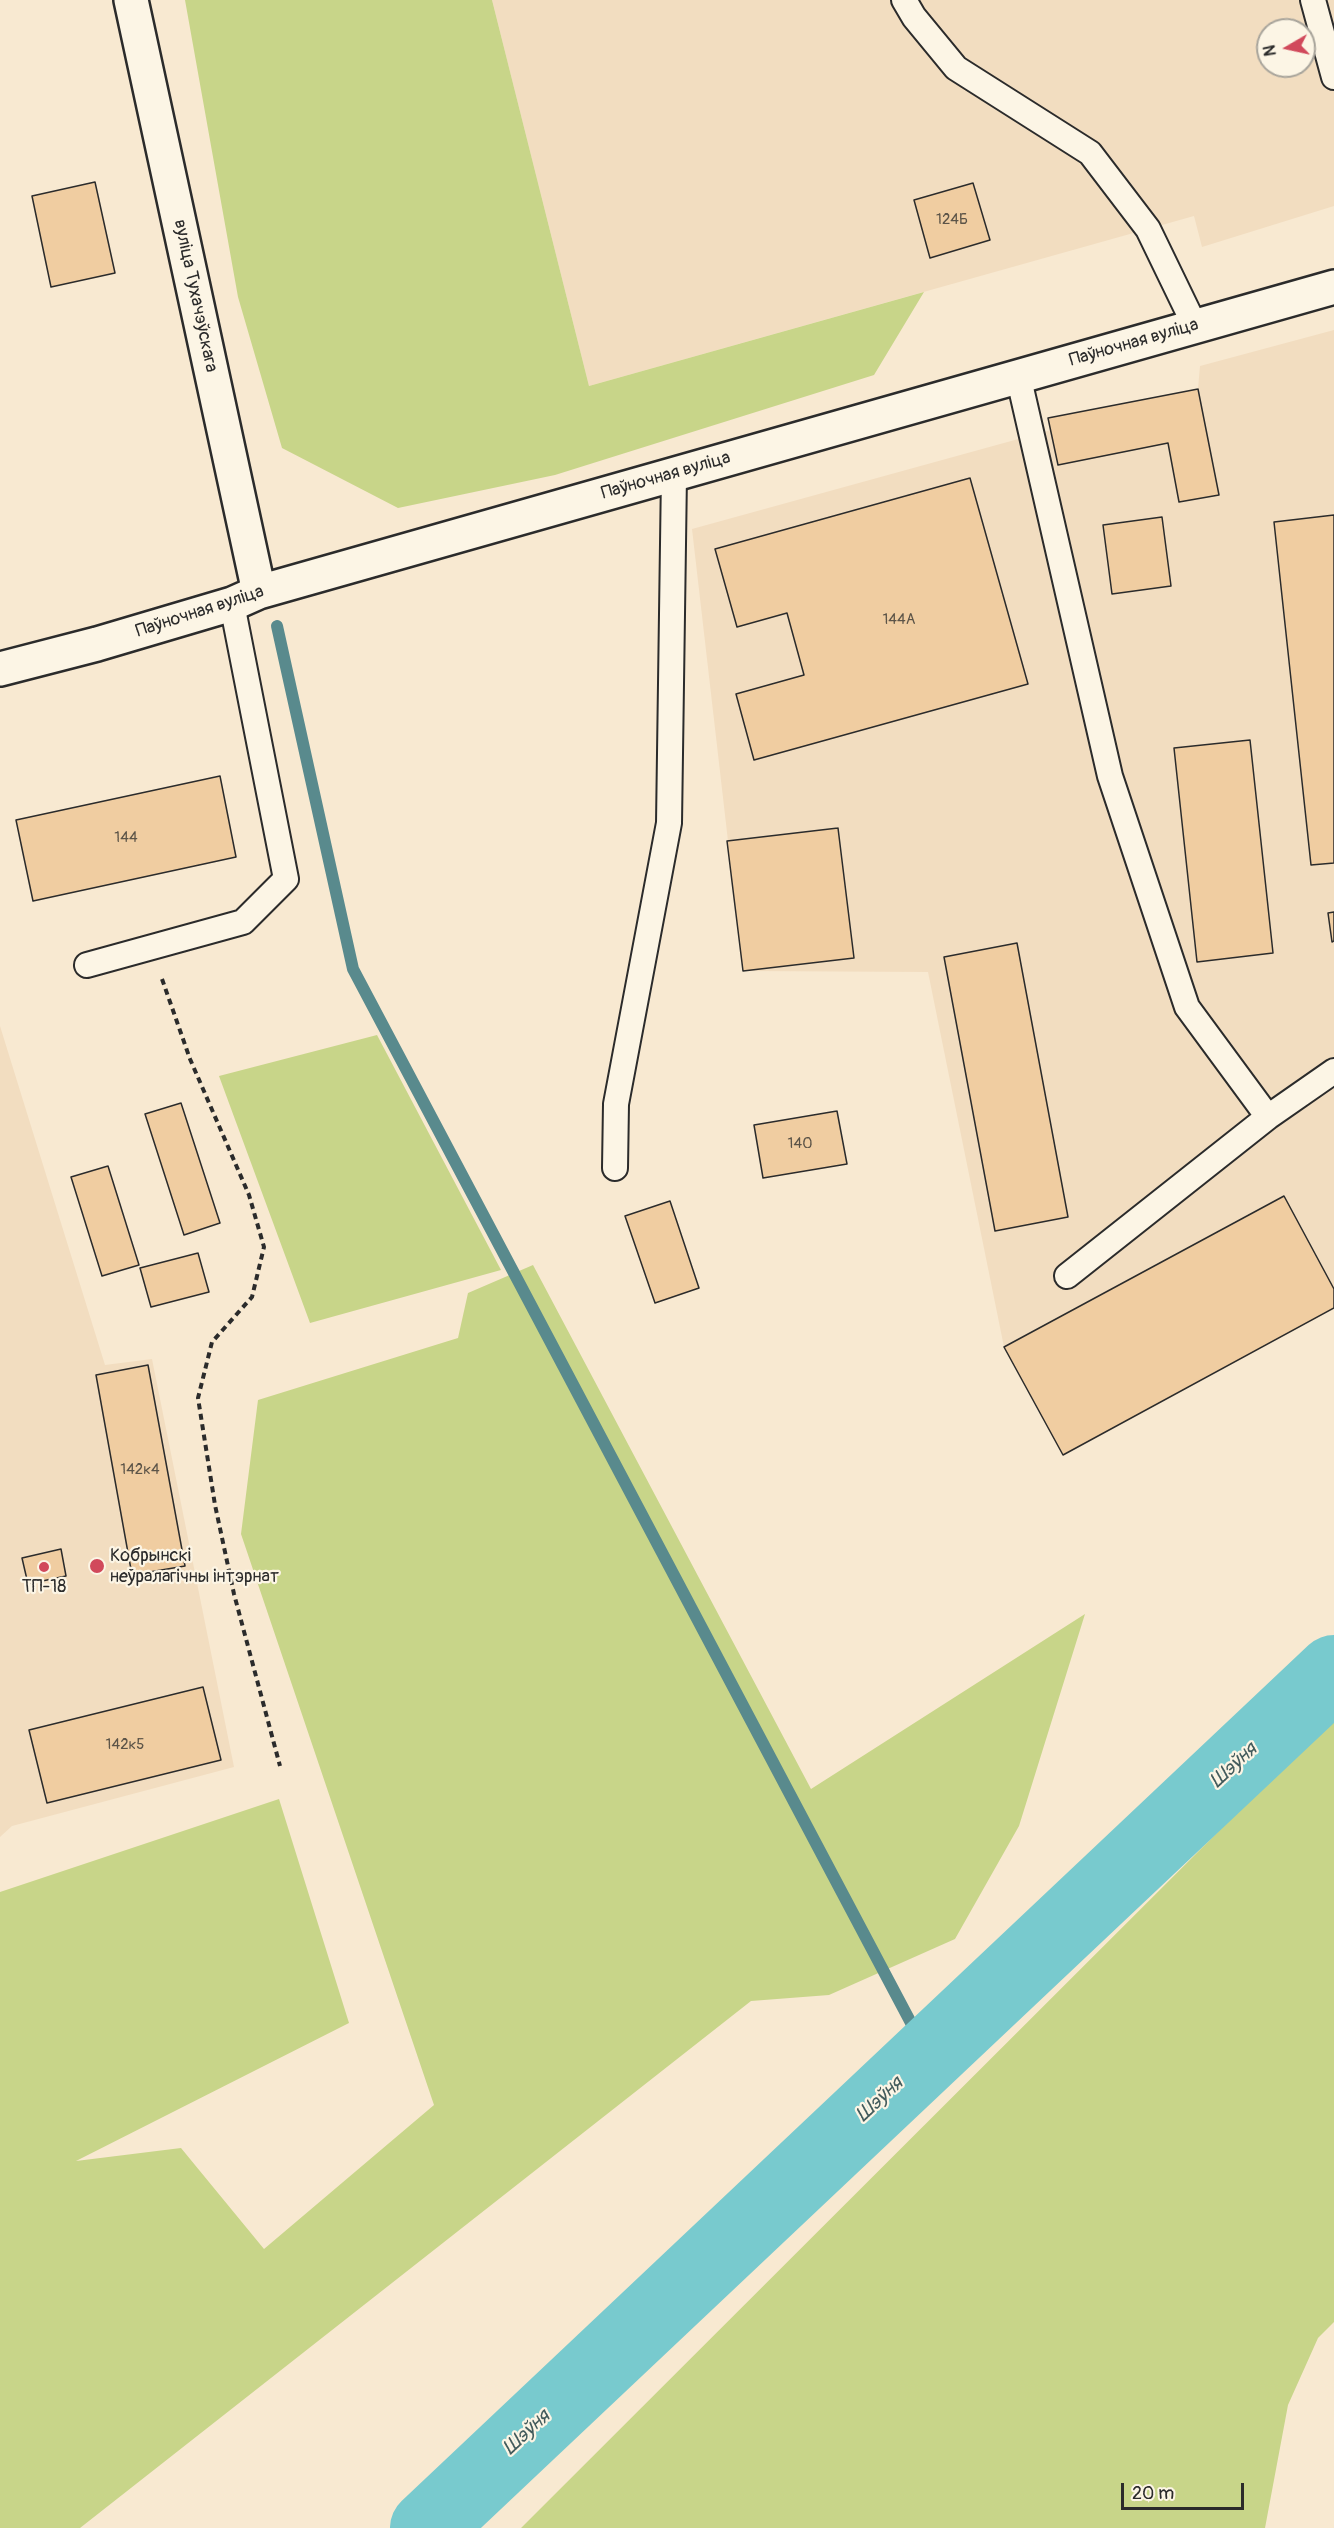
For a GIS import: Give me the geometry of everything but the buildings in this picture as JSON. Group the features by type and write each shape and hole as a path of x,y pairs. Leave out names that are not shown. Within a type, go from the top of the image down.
{"street":[{"name":"вуліца Тухачэўскага","path":"131,0 245,598"},
{"name":"Паўночная вуліца","path":"0,669 97,644 245,598 674,474 1334,287"}],"lane":[{"path":"904,0 914,17 956,68 1090,153 1148,229 1195,326"},
{"path":"1313,0 1329,47 1334,77"},
{"path":"1018,375 1110,776 1187,1007 1268,1117"},
{"path":"615,1168 616,1104 669,823 674,474"},
{"path":"87,965 243,922 286,879 245,598"},
{"path":"1067,1276 1268,1117 1334,1071"}],"path":[{"path":"151,947 190,1059 249,1195 264,1247 252,1297 212,1342 198,1398 215,1505 234,1594 280,1766"}],"shaded area":[{"path":"492,0 1334,0 1334,206 1202,247 1194,216 589,386"},
{"path":"1334,330 1334,1308 1063,1455 1004,1347 928,972 743,971 692,529 1051,430 1048,418 1198,389 1200,366"},
{"name":"Кобрынскі неўралагічны інтэрнат","path":"0,1026 105,1365 152,1359 234,1767 12,1826 0,1837"}],"green space":[{"path":"185,0 492,0 589,386 924,292 874,375 555,475 398,508 282,448 238,297"},
{"path":"377,1035 501,1270 310,1323 219,1076"},
{"path":"533,1265 811,1789 1085,1614 1019,1826 955,1939 829,1995 751,2001 80,2528 0,2528 0,1892 279,1799 349,2023 76,2161 181,2148 264,2249 434,2105 241,1534 258,1400 458,1338 468,1293"},
{"path":"1334,1716 1334,2322 1318,2338 1288,2405 1265,2528 521,2528"}],"waterway":[{"path":"277,626 353,969 928,2055"},
{"name":"Шэўня","path":"427,2528 1334,1672"}],"place":[{"name":"Кобрынскі неўралагічны інтэрнат","path":"97,1566"},
{"name":"ТП-18","path":"44,1567"}]}
